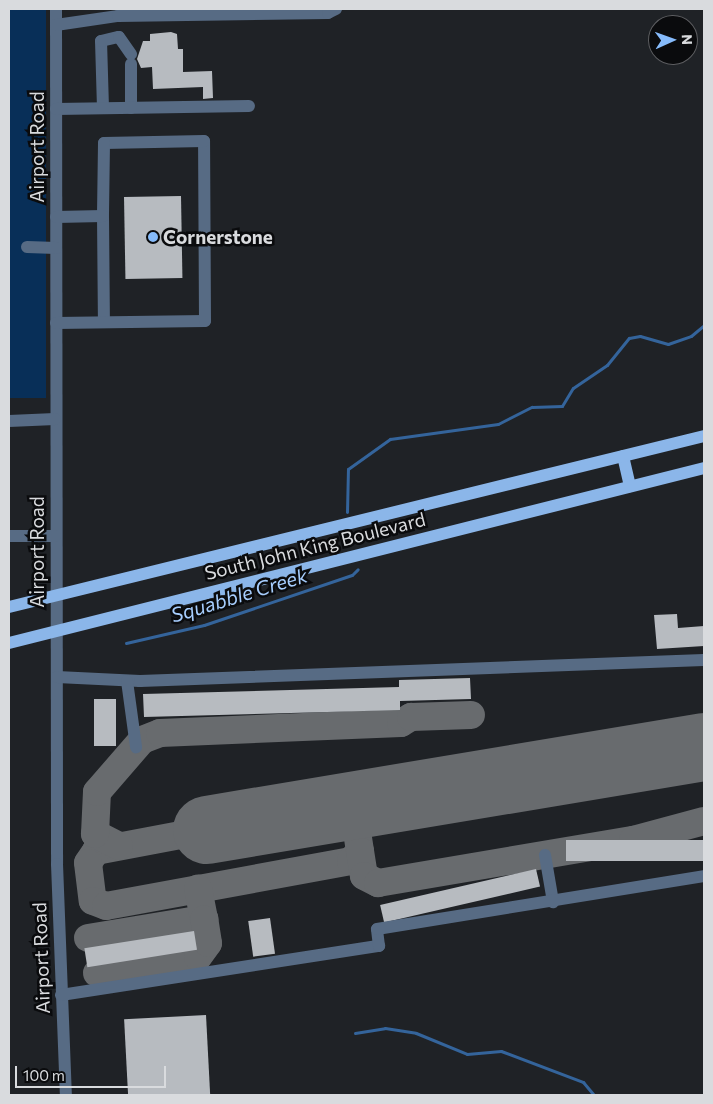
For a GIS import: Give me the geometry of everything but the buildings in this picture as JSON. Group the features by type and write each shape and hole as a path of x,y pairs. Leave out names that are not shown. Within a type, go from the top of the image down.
{"main road":[{"name":"South John King Boulevard","path":"9,608 704,436"},
{"path":"623,456 630,486"},
{"name":"South John King Boulevard","path":"9,643 704,468"}],"street":[{"name":"Airport Road","path":"56,9 56,677 61,996 66,1095"},
{"path":"56,25 118,16 257,11 328,13 336,9"},
{"path":"103,108 101,41 119,37 127,42 131,59 131,108"},
{"path":"56,109 249,106"},
{"path":"56,323 205,321 204,141 104,144 104,322"},
{"path":"56,217 104,216"},
{"path":"27,248 56,248"},
{"path":"9,421 55,420"},
{"path":"9,536 55,536"},
{"path":"56,677 127,681 704,660"},
{"path":"127,681 136,748"},
{"path":"545,855 553,902"},
{"path":"61,996 379,946 377,929 553,902 704,876"}],"shaded area":[{"path":"9,9 46,9 46,398 9,398"}],"waterway":[{"name":"Squabble Creek","path":"347,512 348,469 390,439 498,424 532,407 562,406 573,388 607,365 629,338 640,336 668,344 691,336 704,325"},
{"name":"Squabble Creek","path":"126,643 204,625 352,575 358,569"},
{"path":"355,1033 385,1028 416,1033 467,1054 501,1051 583,1082 594,1095"}],"taxiway":[{"path":"119,846 95,834 97,792 142,740 160,733 401,723 411,717 471,715"},
{"path":"207,830 96,851 88,863 93,901 106,906 351,861 360,851 353,806"},
{"path":"360,851 364,876 378,883 633,840 704,821"},
{"path":"88,938 204,919 198,889"},
{"path":"97,973 198,957 208,943 204,919"}],"runway":[{"path":"207,830 704,747"}],"place":[{"name":"Cornerstone","path":"153,237"}]}
